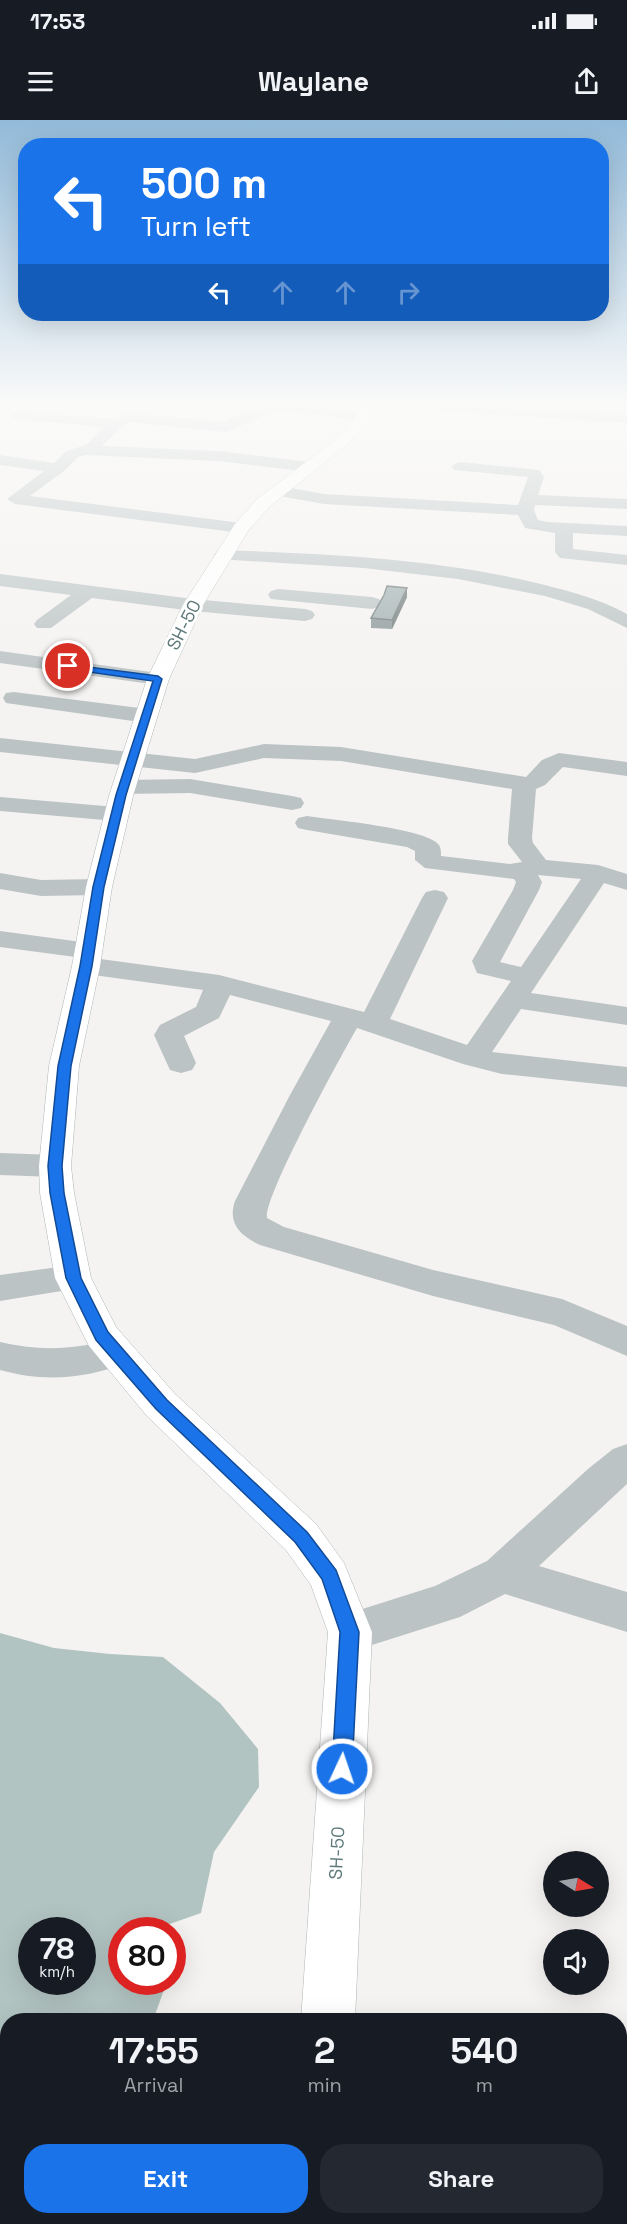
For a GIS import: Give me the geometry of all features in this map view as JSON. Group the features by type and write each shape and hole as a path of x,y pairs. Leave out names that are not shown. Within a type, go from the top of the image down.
{"highway":[{"name":"SH-50","path":"263,502 223,555 198,597 158,679 124,788 99,887 88,958 64,1066 55,1166 57,1193 73,1278 102,1336 161,1405 301,1537 329,1576 350,1632 328,2013"}],"street":[{"path":"40,502 242,528"},
{"path":"488,502 527,505 627,504"},
{"path":"527,505 531,524 627,531"},
{"path":"564,528 564,552 566,554 627,560"},
{"path":"223,555 422,567 524,586 572,598 597,606 627,622"},
{"path":"597,579 601,558"},
{"path":"0,580 86,592 372,603"},
{"path":"43,615 63,609 86,592"},
{"path":"198,597 305,615"},
{"path":"0,657 158,679"},
{"path":"14,698 147,716"},
{"path":"0,745 124,788 195,766 264,751 341,754 504,780 524,786 540,780 552,764 559,760 627,768"},
{"path":"0,804 124,788 190,786 422,843 428,848 428,860 434,863 501,871 531,868 598,873 627,882"},
{"path":"524,786 520,838 531,868 529,882 486,961 487,966 521,988 627,1016"},
{"path":"474,1057 598,873"},
{"path":"0,881 41,888 99,887"},
{"path":"435,898 361,1020 306,1090 252,1205 248,1215 250,1222 256,1228 272,1236 433,1282 562,1313 627,1342"},
{"path":"0,939 312,1005 502,1064 627,1077"},
{"path":"181,1063 169,1035 170,1030 209,1012 219,984"},
{"path":"0,1164 55,1166"},
{"path":"0,1288 73,1278"},
{"path":"0,1356 47,1366 69,1365 116,1353"},
{"path":"350,1632 430,1607 502,1574 602,1480 627,1461"},
{"path":"502,1574 627,1612"}],"shaded area":[{"path":"0,1633 54,1648 163,1657 220,1703 258,1749 259,1787 214,1852 201,1913 186,1918 108,1917 108,1995 162,1995 156,2013 0,2013"}],"building":[{"path":"387,586 407,588 392,620 371,618 384,595"}],"route":[{"path":"68,666 158,679 121,795 99,887 86,966 64,1066 55,1166 57,1193 73,1278 102,1336 134,1374 161,1405 301,1537 329,1576 350,1632 342,1769"}]}
